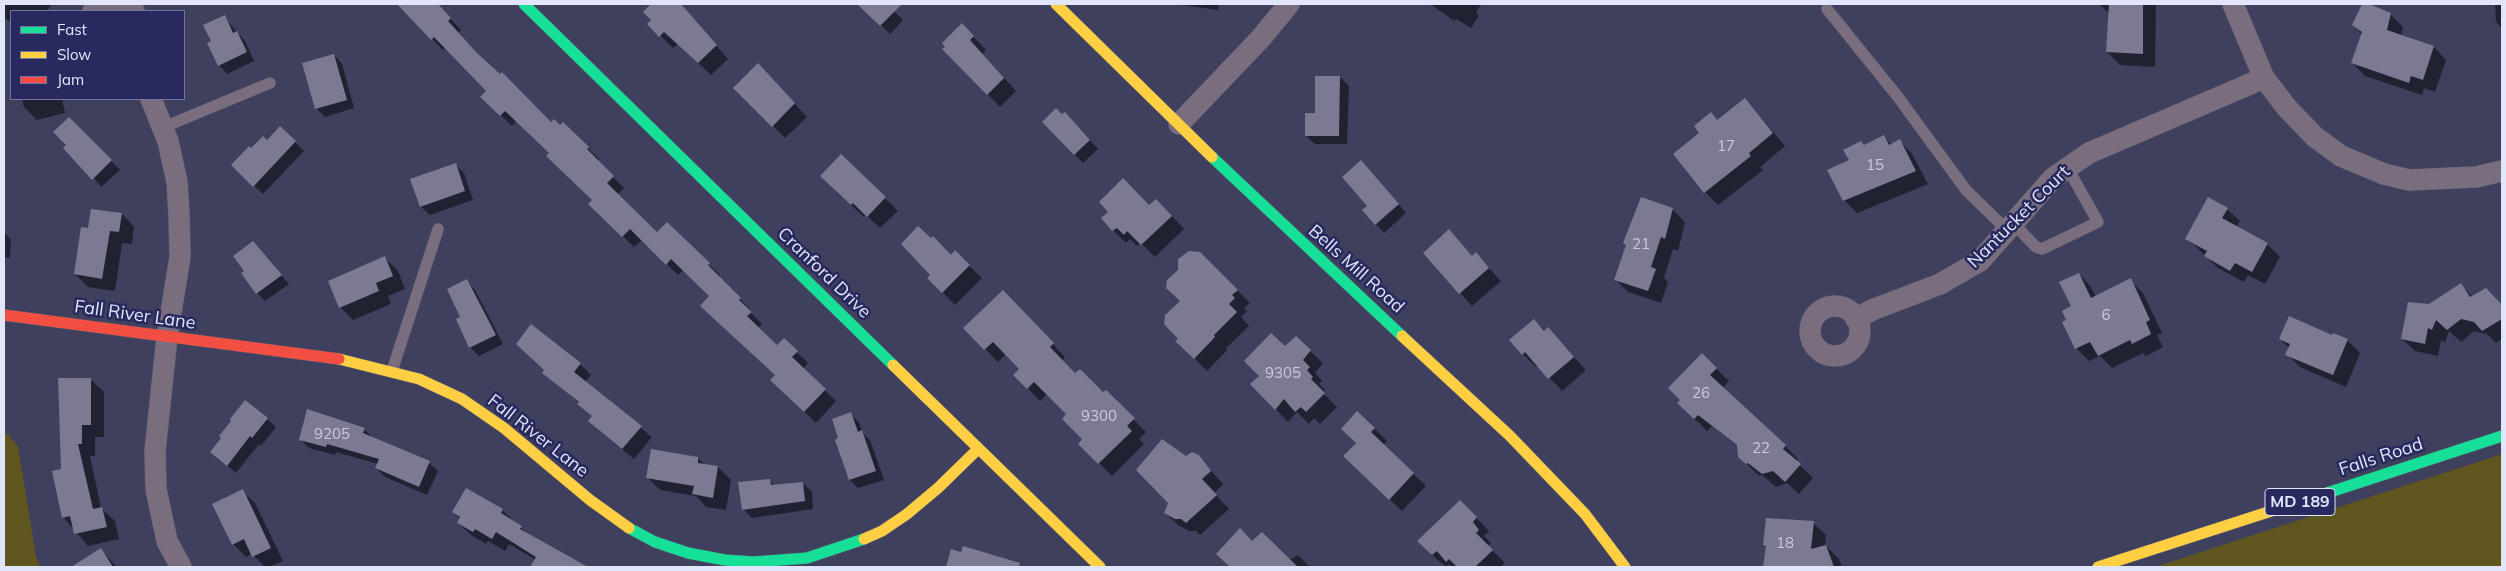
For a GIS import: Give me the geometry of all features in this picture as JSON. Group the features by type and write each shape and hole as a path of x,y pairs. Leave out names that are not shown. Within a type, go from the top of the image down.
{"street":[{"name":"Cranford Drive","path":"524,4 1100,567"},
{"name":"Bells Mill Road","path":"1056,4 1324,265 1510,436 1585,514 1625,567"},
{"path":"1179,124 1261,38 1289,4"},
{"path":"2233,4 2264,78 2287,108 2315,137 2341,156 2363,167 2384,174 2418,180 2476,177 2502,171"},
{"name":"Nantucket Court","path":"1856,319 1959,275 1980,261 2053,178 2088,153 2264,78"},
{"path":"151,100 164,127 176,182 179,214 180,258 167,337 155,451 156,489 168,541 181,567"},
{"name":"Fall River Lane","path":"4,315 331,358 392,371 419,379 462,400 504,428 624,526 655,542 688,553 725,560 754,562 798,559 854,544 882,531 907,514 938,488 978,449"},
{"name":"Falls Road","path":"2098,567 2502,436"}],"lane":[{"path":"1827,9 1898,97 1966,190 2036,247 2042,249 2098,222 2067,167"},
{"path":"164,127 270,83"},
{"path":"392,371 438,229"}],"shaded area":[{"path":"4,431 18,446 36,556 40,567 4,567"},
{"path":"2502,454 2502,567 2155,567"}],"building":[{"path":"397,4 438,4 451,18 448,21 477,53 500,74 502,72 551,122 554,119 560,125 563,122 589,147 587,149 614,176 607,183 657,232 667,222 710,263 708,265 741,298 739,300 752,312 747,316 777,345 784,338 798,351 792,357 826,389 804,412 770,380 775,375 700,306 709,296 671,259 666,265 630,229 622,237 588,204 592,200 546,156 549,153 505,111 500,116 480,97 486,91 434,37 431,40"},
{"path":"651,4 681,4 717,45 698,63 664,32 659,37 647,24 651,20 643,12"},
{"path":"857,4 902,4 880,26"},
{"path":"2109,4 2143,4 2143,54 2106,52"},
{"path":"2362,4 2369,4 2391,13 2387,30 2434,46 2423,80 2411,76 2409,83 2351,63 2362,32 2352,25"},
{"path":"225,15 233,33 237,31 247,52 218,66 207,43 211,41 203,25"},
{"path":"962,23 974,36 970,40 1004,78 987,95 942,49 945,47 942,43"},
{"path":"334,54 347,100 315,109 302,63"},
{"path":"758,63 795,103 772,127 733,88"},
{"path":"1315,76 1340,76 1339,136 1305,136 1305,113 1315,113"},
{"path":"1745,98 1773,133 1749,153 1751,156 1704,193 1673,154 1699,133 1694,126 1711,112 1717,120"},
{"path":"1056,108 1062,114 1065,112 1090,140 1074,155 1042,122"},
{"path":"69,117 112,160 92,180 63,148 66,145 53,132"},
{"path":"280,126 296,141 253,187 231,165 249,146 251,148 263,136 267,140"},
{"path":"1884,135 1889,145 1900,139 1916,171 1843,201 1827,170 1849,160 1843,150 1861,141 1864,145"},
{"path":"841,154 886,197 867,217 820,176"},
{"path":"1361,160 1399,204 1375,225 1362,210 1367,206 1342,177"},
{"path":"456,163 465,191 420,207 410,179"},
{"path":"1123,178 1149,205 1156,199 1172,216 1141,245 1127,231 1124,235 1117,228 1112,231 1101,218 1108,212 1099,202"},
{"path":"1641,197 1673,208 1665,239 1661,237 1651,267 1656,269 1648,291 1614,280 1626,245 1623,243"},
{"path":"2208,197 2228,208 2222,218 2268,243 2252,272 2235,263 2230,271 2204,256 2207,251 2185,239"},
{"path":"91,209 122,213 119,232 110,231 102,279 74,274 81,227 88,228"},
{"path":"918,226 931,238 933,236 951,255 955,250 970,265 942,293 927,278 930,275 901,244"},
{"path":"1449,229 1472,256 1476,252 1489,268 1459,294 1423,253"},
{"path":"253,241 282,275 256,294 241,273 244,271 233,256"},
{"path":"1189,251 1200,252 1238,290 1232,295 1235,298 1229,304 1237,312 1194,359 1175,341 1178,339 1164,324 1165,315 1180,301 1166,288 1167,280 1178,270 1178,259"},
{"path":"385,256 393,276 376,283 379,291 339,308 328,281"},
{"path":"2079,273 2091,298 2131,278 2150,320 2146,322 2151,334 2132,344 2130,340 2098,356 2090,342 2075,349 2062,322 2066,320 2062,311 2071,306 2059,282"},
{"path":"467,279 496,335 469,348 456,319 460,317 447,289"},
{"path":"2461,283 2470,297 2486,288 2502,305 2502,319 2482,331 2474,322 2461,319 2447,330 2436,320 2432,330 2428,328 2425,344 2401,339 2408,302 2429,304"},
{"path":"1003,290 1054,343 1050,347 1075,373 1080,369 1103,392 1106,390 1135,418 1127,426 1132,431 1098,464 1078,444 1082,439 1062,419 1066,414 1034,382 1027,389 1013,375 1019,369 993,342 984,350 963,328"},
{"path":"2289,316 2332,335 2333,333 2348,339 2333,375 2285,355 2290,344 2279,339"},
{"path":"1534,319 1544,331 1548,327 1574,357 1548,379 1525,352 1522,355 1509,340"},
{"path":"531,324 581,363 574,372 642,426 622,449 588,421 592,416 577,404 579,402 542,373 544,370 516,344"},
{"path":"1271,333 1285,346 1296,336 1311,350 1303,360 1310,367 1307,370 1313,377 1311,379 1325,393 1306,412 1301,407 1295,412 1284,399 1275,410 1250,384 1259,376 1244,361"},
{"path":"1702,353 1717,368 1710,375 1786,445 1783,449 1801,464 1785,482 1773,471 1762,474 1748,463 1746,464 1738,457 1737,445 1698,415 1694,419 1677,403 1680,400 1668,388"},
{"path":"58,378 91,378 91,425 82,425 82,444 78,444 93,509 102,507 107,527 74,534 70,516 62,518 52,471 61,469"},
{"path":"245,400 268,418 252,438 250,436 227,466 210,452 221,438 219,436 231,421 230,419"},
{"path":"307,409 365,428 363,433 430,461 419,487 375,468 379,459 327,444 326,447 299,440"},
{"path":"1357,411 1375,428 1371,432 1414,473 1389,500 1343,456 1356,443 1341,429"},
{"path":"851,412 858,432 862,430 876,471 849,480 835,440 838,438 832,419"},
{"path":"1162,439 1186,456 1192,452 1199,455 1211,471 1202,479 1217,495 1186,523 1181,519 1175,519 1164,513 1168,503 1136,470"},
{"path":"651,449 698,457 698,463 718,466 713,498 692,494 694,486 646,478"},
{"path":"770,479 771,485 803,482 805,501 742,510 738,482"},
{"path":"466,488 503,509 501,513 522,526 520,529 588,567 530,567 536,557 496,532 492,539 475,529 473,532 457,523 460,517 452,512"},
{"path":"243,489 271,548 252,557 244,539 232,545 212,504"},
{"path":"1460,500 1477,517 1473,522 1479,530 1476,533 1493,550 1475,567 1457,567 1449,559 1446,562 1437,551 1432,555 1417,541"},
{"path":"1766,518 1814,521 1811,549 1826,545 1834,567 1763,567 1766,546 1763,545"},
{"path":"1240,528 1252,541 1262,532 1298,567 1230,567 1216,554"},
{"path":"963,546 1020,563 1019,567 946,567 951,549 961,552"},
{"path":"101,548 113,567 71,567"}],"traffic: fast":[{"path":"524,4 893,365"},
{"path":"1212,157 1402,336"},
{"path":"2327,493 2502,436"},
{"path":"629,528 655,542 688,553 725,560 754,562 807,558 864,539"}],"traffic: slow":[{"path":"1056,4 1212,157"},
{"path":"1402,336 1510,436 1585,514 1625,567"},
{"path":"339,359 419,379 462,399 504,428 590,500 629,528"},
{"path":"893,365 1100,567"},
{"path":"864,539 882,531 907,514 938,488 978,449"},
{"path":"2098,567 2327,493"}],"traffic: jam":[{"path":"4,315 339,359"}]}
